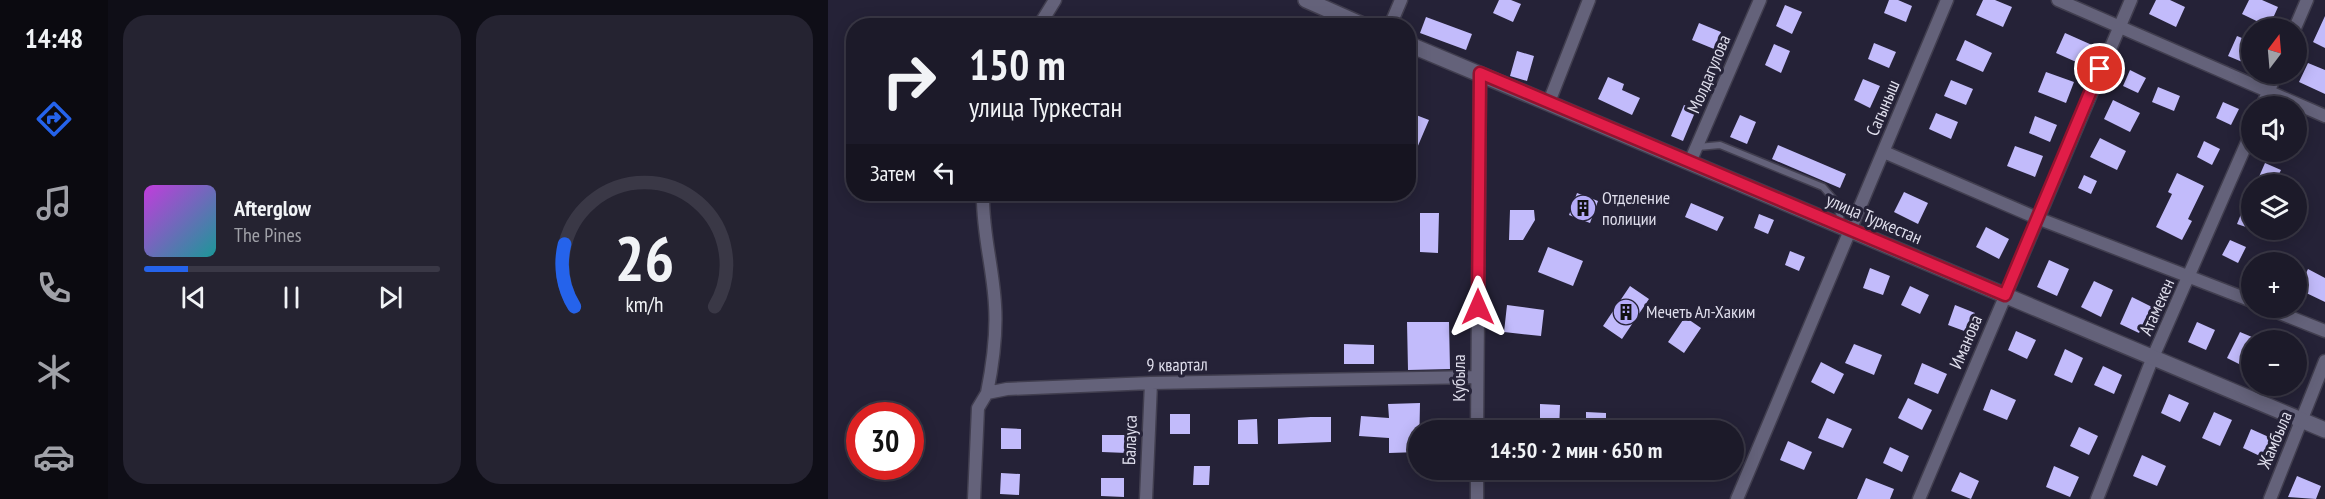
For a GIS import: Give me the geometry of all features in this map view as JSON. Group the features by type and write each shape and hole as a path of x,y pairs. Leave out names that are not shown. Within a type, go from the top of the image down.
{"street":[{"path":"1044,18 1055,0"},
{"path":"1306,0 1347,18"},
{"path":"1393,18 1401,0"},
{"path":"1549,102 1589,0"},
{"name":"Молдагулова","path":"1693,155 1760,0"},
{"name":"Сагыныш","path":"1737,499 1847,228 1884,152 1947,0"},
{"path":"2058,0 2325,116"},
{"name":"Иманова","path":"1919,499 2131,0"},
{"path":"2299,18 2307,0"},
{"name":"улица Туркестан","path":"1416,47 1549,102 1693,155 1847,228 2325,430"},
{"name":"Кубыла","path":"1477,420 1480,73"},
{"path":"2266,96 2271,84"},
{"path":"1884,152 2037,218 2241,297"},
{"name":"Атамекен","path":"2097,499 2153,357 2241,157"},
{"path":"974,499 978,408 987,393 994,352 995,305 983,201"},
{"path":"2292,318 2325,331"},
{"name":"Жамбыла","path":"2270,499 2325,361"},
{"name":"9 квартал","path":"987,393 1007,389 1151,383 1477,377"},
{"name":"Балауса","path":"1146,499 1151,383"},
{"path":"1477,480 1477,499"}],"lane":[{"path":"1693,155 1720,145 1823,187 1837,203 1847,228"}],"building":[{"path":"1499,0 1511,0 1521,4 1513,22 1493,13"},
{"path":"1889,0 1898,0 1912,6 1906,22 1884,13"},
{"path":"1983,0 1995,0 2012,7 2003,27 1976,15"},
{"path":"2156,0 2170,0 2185,7 2176,27 2149,14"},
{"path":"2249,0 2262,0 2278,7 2273,18 2250,18 2242,14"},
{"path":"1785,5 1802,12 1792,34 1776,26"},
{"path":"2325,16 2325,48 2313,42"},
{"path":"1426,17 1472,34 1466,50 1420,33"},
{"path":"1699,23 1721,32 1714,49 1692,40"},
{"path":"2065,33 2092,45 2083,65 2056,53"},
{"path":"2237,36 2241,38 2241,61 2228,56"},
{"path":"1965,40 1992,53 1983,72 1956,60"},
{"path":"1874,43 1896,52 1889,68 1868,59"},
{"path":"1774,44 1790,51 1781,73 1765,65"},
{"path":"1517,51 1534,56 1527,81 1510,76"},
{"path":"2308,63 2325,70 2325,94 2303,84 2307,84"},
{"path":"2130,70 2146,78 2138,93 2123,86"},
{"path":"2046,72 2074,82 2066,103 2038,92"},
{"path":"1608,77 1624,84 1622,90 1640,98 1632,115 1598,99"},
{"path":"1863,79 1880,86 1870,108 1854,100"},
{"path":"1951,80 1973,89 1966,105 1944,96"},
{"path":"2158,87 2180,96 2174,111 2152,102"},
{"path":"2113,100 2140,113 2130,132 2104,119"},
{"path":"2223,102 2239,109 2231,125 2216,118"},
{"path":"1684,105 1696,110 1683,141 1671,136"},
{"path":"1936,113 1958,122 1951,139 1929,129"},
{"path":"1416,115 1429,120 1416,150"},
{"path":"1740,115 1756,122 1747,144 1730,137"},
{"path":"2035,116 2057,125 2050,142 2029,133"},
{"path":"2100,138 2126,151 2117,170 2090,157"},
{"path":"2204,141 2220,149 2212,165 2197,157"},
{"path":"1778,145 1846,174 1840,188 1772,159"},
{"path":"2015,146 2043,156 2035,177 2007,166"},
{"path":"2265,163 2281,170 2279,174 2260,174"},
{"path":"2177,173 2204,186 2188,219 2192,221 2182,240 2156,227 2172,194 2168,192"},
{"path":"2084,175 2097,181 2091,194 2078,188"},
{"path":"1904,192 1928,203 1918,224 1894,212"},
{"name":"Отделение полиции","path":"1577,193 1598,201 1590,223 1569,215"},
{"path":"1691,203 1724,217 1717,231 1685,217"},
{"path":"1510,210 1534,210 1535,220 1523,240 1509,240"},
{"path":"1420,213 1439,213 1438,253 1420,252"},
{"path":"1759,214 1774,220 1768,234 1754,228"},
{"path":"2241,214 2241,225 2237,224"},
{"path":"1986,227 2009,239 1999,259 1976,247"},
{"path":"2230,240 2246,247 2241,252 2238,263 2222,255"},
{"path":"1548,247 1583,261 1573,286 1538,272"},
{"path":"1790,251 1805,257 1799,271 1785,265"},
{"path":"2049,260 2069,269 2057,296 2037,287"},
{"path":"1870,268 1890,276 1883,295 1863,288"},
{"path":"2308,269 2325,278 2325,302 2307,293"},
{"path":"2094,281 2113,290 2101,317 2081,307"},
{"name":"Мечеть Ал-Хаким","path":"1630,286 1649,299 1622,339 1603,326"},
{"path":"1910,286 1929,295 1920,314 1901,305"},
{"path":"2132,297 2152,307 2139,333 2120,324"},
{"path":"1507,305 1544,310 1541,336 1504,332"},
{"path":"1955,305 1975,313 1967,332 1948,325"},
{"path":"1685,317 1701,328 1684,353 1668,342"},
{"path":"1407,322 1449,322 1450,369 1408,370"},
{"path":"2197,322 2215,330 2206,350 2188,342"},
{"path":"2016,331 2036,340 2027,359 2008,350"},
{"path":"2240,332 2241,332 2241,365 2227,358"},
{"path":"1344,344 1374,345 1374,364 1344,364"},
{"path":"1854,344 1882,355 1874,375 1845,363"},
{"path":"2065,349 2083,358 2072,383 2054,375"},
{"path":"1821,362 1844,374 1834,394 1811,382"},
{"path":"1922,363 1947,374 1938,394 1914,384"},
{"path":"2103,366 2122,375 2114,394 2094,385"},
{"path":"1991,389 2016,400 2007,420 1983,410"},
{"path":"2169,394 2189,403 2180,422 2161,413"},
{"path":"1908,398 1932,410 1922,430 1898,418"},
{"path":"1420,403 1420,420 1408,420 1408,452 1389,453 1389,438 1359,436 1361,416 1389,418 1388,404"},
{"path":"1540,404 1560,405 1559,420 1540,420"},
{"path":"1586,412 1606,413 1606,420 1586,420"},
{"path":"2214,412 2232,420 2220,446 2202,438"},
{"path":"1170,414 1190,414 1190,434 1170,434"},
{"path":"1331,417 1331,442 1278,444 1278,419"},
{"path":"1827,418 1852,429 1843,448 1818,438"},
{"path":"1257,419 1258,444 1238,444 1238,420"},
{"path":"2079,427 2098,436 2089,455 2070,446"},
{"path":"1001,428 1021,429 1021,449 1001,449"},
{"path":"2251,429 2271,438 2262,457 2243,448"},
{"path":"1102,435 1127,435 1127,453 1102,452"},
{"path":"1788,441 1812,452 1804,470 1780,460"},
{"path":"1890,447 1909,456 1902,472 1883,463"},
{"path":"2142,455 2166,466 2157,486 2133,476"},
{"path":"1194,466 1210,466 1209,485 1193,485"},
{"path":"2054,466 2079,477 2070,497 2046,487"},
{"path":"1960,472 1979,481 1971,499 1951,491"},
{"path":"1001,473 1020,474 1019,495 1000,494"},
{"path":"2297,476 2321,486 2316,499 2288,497"},
{"path":"1101,478 1124,478 1124,497 1101,496"},
{"path":"1866,478 1894,489 1890,499 1857,499"}],"place":[{"name":"Отделение полиции","path":"1583,208"},
{"name":"Мечеть Ал-Хаким","path":"1626,312"}],"route":[{"path":"1478,307 1480,73 2005,295 2100,69"}]}
